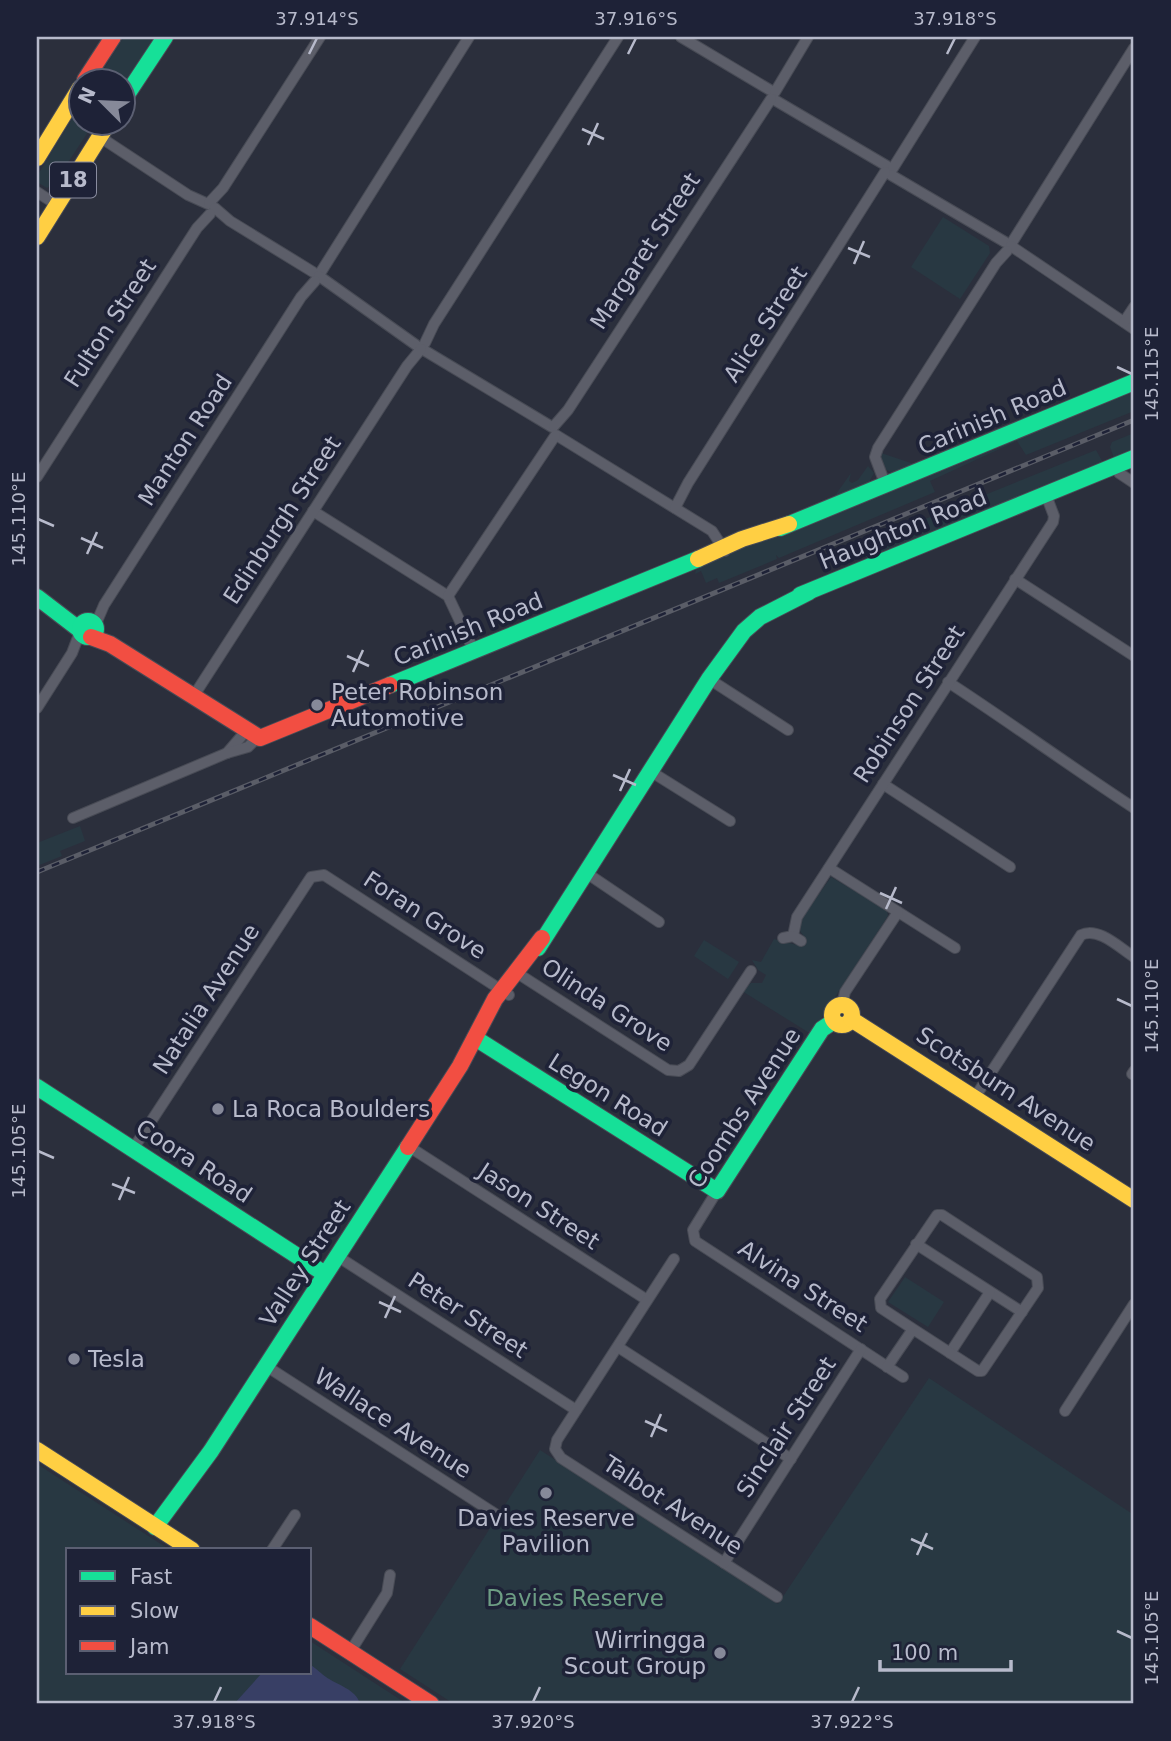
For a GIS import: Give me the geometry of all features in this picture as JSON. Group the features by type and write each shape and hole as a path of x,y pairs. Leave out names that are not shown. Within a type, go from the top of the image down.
{"main road":[{"path":"94,66 113,37"},
{"path":"136,81 165,37"},
{"name":"18","path":"37,158 66,111"},
{"name":"18","path":"37,237 100,137"},
{"name":"Carinish Road","path":"252,734 271,734 1134,383"},
{"name":"Haughton Road","path":"746,624 809,592 1013,509 1047,498 1134,458"},
{"path":"37,597 252,734"},
{"name":"Valley Street","path":"159,1529 746,624"},
{"name":"Coombs Avenue","path":"717,1191 822,1029 834,1021 844,1025 847,1012"},
{"name":"Scotsburn Avenue","path":"847,1012 1134,1200"},
{"name":"Legon Road","path":"477,1040 717,1191"},
{"name":"Coora Road","path":"37,1087 325,1274"},
{"path":"37,1450 189,1548"},
{"path":"312,1627 431,1704"}],"street":[{"name":"Fulton Street","path":"37,477 320,37"},
{"name":"Manton Road","path":"37,708 469,37"},
{"name":"Edinburgh Street","path":"193,698 618,37"},
{"path":"681,37 1129,326 1134,307"},
{"name":"Margaret Street","path":"449,596 808,37"},
{"name":"Alice Street","path":"671,506 975,37"},
{"path":"886,486 875,457 877,448 1134,48"},
{"path":"100,137 706,529 720,550"},
{"path":"37,192 57,205"},
{"path":"1116,466 1119,473 1134,483"},
{"name":"Robinson Street","path":"792,939 797,917 1054,519 1047,498"},
{"path":"313,511 449,596 474,651"},
{"path":"1015,579 1134,656"},
{"path":"709,680 788,730"},
{"path":"948,681 1045,750 1134,808"},
{"name":"Carinish Road","path":"73,818 227,752 252,734"},
{"path":"650,771 730,821"},
{"path":"883,784 1010,867"},
{"path":"829,868 955,948"},
{"path":"585,872 659,922"},
{"name":"Foran Grove","path":"317,874 324,874 506,992"},
{"name":"Natalia Avenue","path":"133,1149 311,877 317,874"},
{"path":"847,1012 845,992 898,912"},
{"path":"975,1097 1081,935 1088,932 1097,933 1134,957"},
{"name":"Olinda Grove","path":"519,974 668,1070 679,1071 689,1065 753,971"},
{"name":"Jason Street","path":"408,1146 647,1300"},
{"name":"Coombs Avenue","path":"697,1223 717,1191"},
{"path":"942,1215 1037,1277 1038,1288 982,1371 913,1329 879,1303 916,1244 933,1218 942,1215"},
{"name":"Alvina Street","path":"697,1223 693,1234 699,1245 903,1377"},
{"path":"916,1244 1022,1312"},
{"name":"Peter Street","path":"337,1256 576,1410"},
{"path":"576,1410 674,1259"},
{"path":"950,1353 990,1292"},
{"path":"1065,1411 1134,1304"},
{"path":"887,1367 913,1329"},
{"path":"618,1347 791,1459"},
{"name":"Sinclair Street","path":"724,1563 861,1349"},
{"name":"Wallace Avenue","path":"266,1366 497,1514"},
{"name":"Talbot Avenue","path":"576,1410 557,1440 555,1449 561,1458 777,1597"},
{"path":"273,1548 295,1515"},
{"path":"350,1652 387,1593 390,1575"}],"green space":[{"path":"124,37 154,37 135,66 106,66"},
{"path":"66,129 66,136 85,136 55,182 47,188 37,182 37,176"},
{"path":"943,217 989,246 990,253 960,299 911,267"},
{"path":"1134,388 1134,411 1026,455 1017,441 930,481 935,492 779,558 776,555 777,559 719,583 717,578 706,583 701,571 695,574 697,566"},
{"path":"1134,433 1134,453 1115,461 1110,447 1112,442"},
{"path":"1096,450 1105,466 868,562 861,545"},
{"path":"881,453 914,464 926,460 892,473 882,467"},
{"path":"868,466 874,473 868,484 834,499 829,498 834,497 851,473 849,481 852,483 858,480"},
{"path":"80,826 85,841 60,851 62,856 37,866 37,843"},
{"path":"831,877 887,910 888,916 811,1034 742,991 751,983 762,983 766,975 758,970 752,960 761,962 774,939 801,946 805,938 800,931 802,918"},
{"path":"704,940 739,962 728,979 694,956"},
{"path":"905,1277 944,1302 928,1327 888,1302"},
{"name":"Davies Reserve","path":"929,1378 1134,1515 1134,1704 454,1704 400,1669 540,1450 778,1604"},
{"path":"37,1464 167,1548 66,1548 66,1674 312,1674 312,1642 407,1704 37,1704"}],"water":[{"path":"312,1666 350,1691 360,1704 234,1704 261,1674 312,1674"}],"railway":[{"path":"37,872 1134,420"}],"traffic: fast":[{"path":"136,81 165,37"},
{"path":"780,528 1134,382"},
{"path":"800,595 1134,458"},
{"path":"390,685 698,559"},
{"path":"538,948 709,679 744,631 760,617 809,592"},
{"path":"37,597 80,630"},
{"path":"88,621 94,623 96,629 94,635 88,637 82,635 80,629 82,623 88,621"},
{"path":"475,1038 717,1191 822,1029 834,1021"},
{"path":"37,1087 325,1274"},
{"path":"155,1527 211,1451 408,1147"}],"traffic: slow":[{"path":"37,158 66,111"},
{"path":"37,237 100,136"},
{"path":"698,559 742,539 789,524"},
{"path":"842,1005 849,1008 852,1015 849,1022 842,1025 835,1022 832,1015 835,1008 842,1005"},
{"path":"851,1019 1134,1200"},
{"path":"37,1450 189,1548"}],"traffic: jam":[{"path":"94,66 113,37"},
{"path":"91,637 110,644 260,738 390,685"},
{"path":"408,1147 460,1066 495,999 542,938"},
{"path":"312,1627 431,1704"}],"place":[{"name":"Peter Robinson Automotive","path":"317,705"},
{"name":"La Roca Boulders","path":"218,1109"},
{"name":"Tesla","path":"74,1359"},
{"name":"Davies Reserve Pavilion","path":"546,1493"},
{"name":"Wirringga Scout Group","path":"720,1653"}]}
